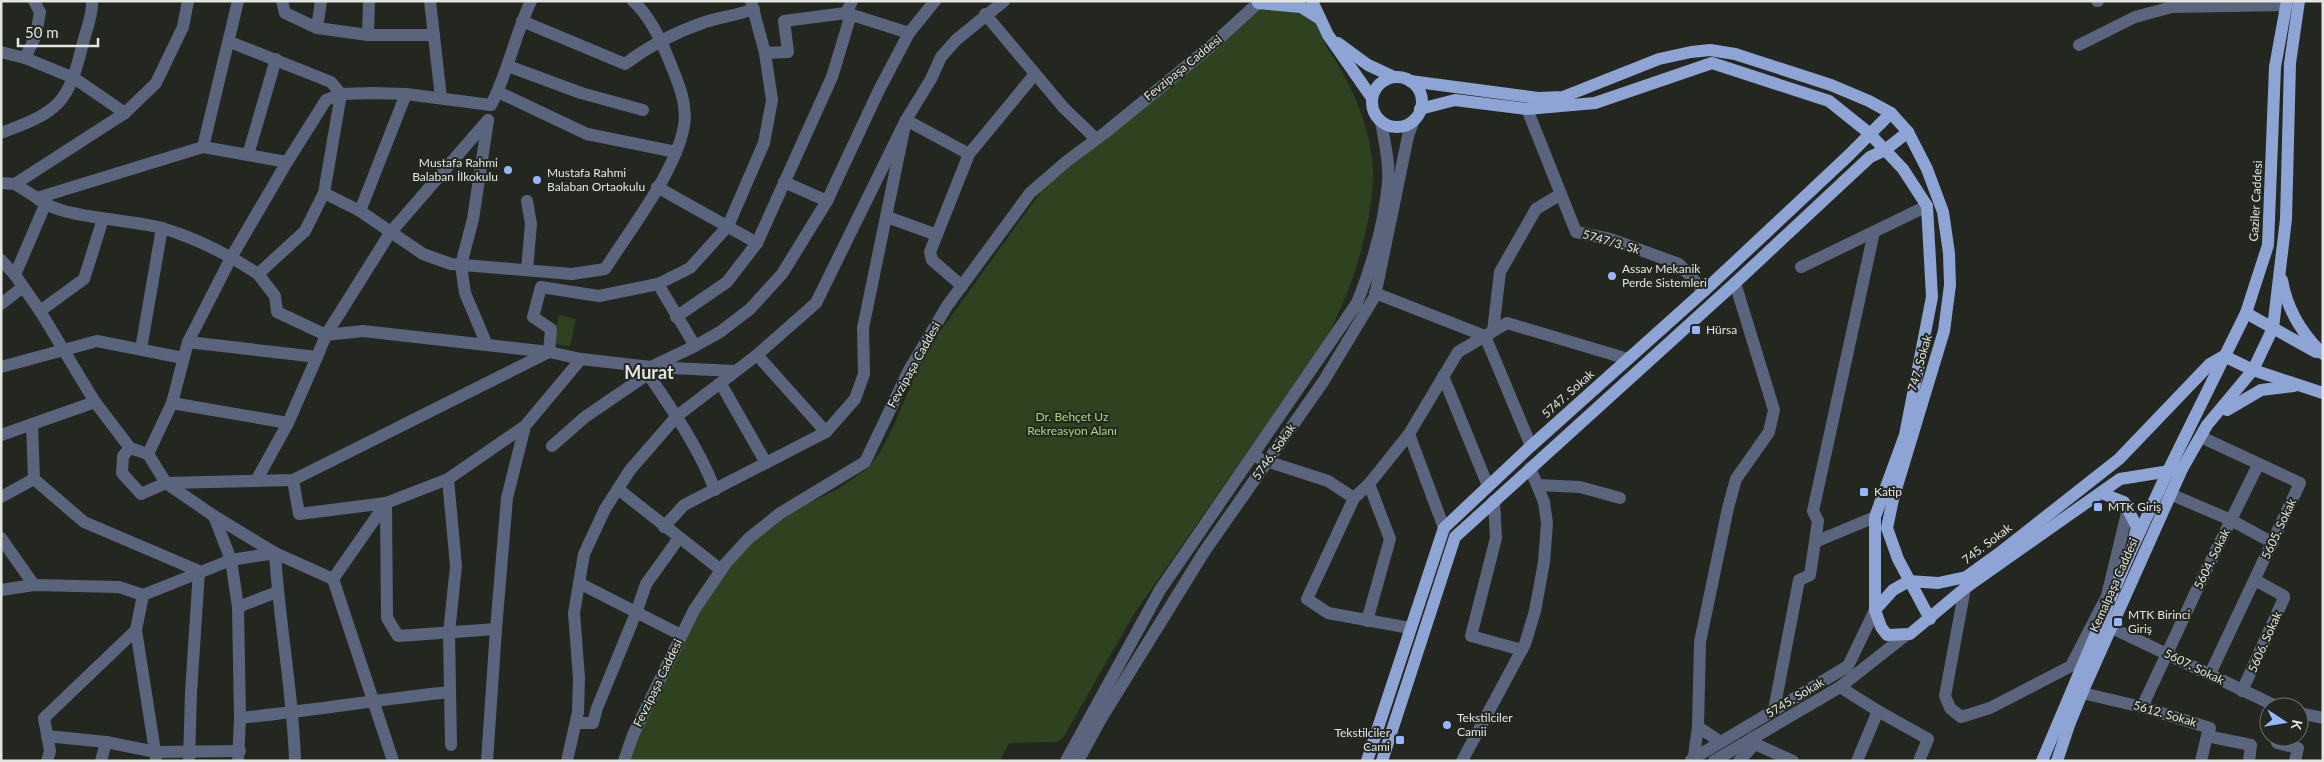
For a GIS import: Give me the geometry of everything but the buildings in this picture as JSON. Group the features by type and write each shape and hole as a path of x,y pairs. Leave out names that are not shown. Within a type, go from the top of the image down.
{"main road":[{"path":"1312,1 1328,36 1372,98"},
{"path":"2207,425 2253,370 2273,328 2286,220 2290,63 2299,1"},
{"path":"1258,2 1301,7 1320,18"},
{"name":"Gaziler Caddesi","path":"2168,471 2246,313 2268,245 2275,67 2286,3"},
{"path":"1328,36 1368,65 1394,77 1410,81 1420,93 1417,115 1408,124 1394,127 1381,121 1372,107 1372,98 1379,84 1394,77"},
{"name":"747. Sokak","path":"1410,81 1538,98 1563,97 1659,59 1710,50 1735,54 1831,85 1869,101 1891,113 1908,132 1927,169 1943,212 1949,253 1950,285 1944,331 1893,499 1887,528 1898,559 1930,619"},
{"name":"747. Sokak","path":"1417,115 1455,100 1527,109 1595,103 1712,63 1829,102 1869,133 1903,169 1927,206 1932,297 1905,435 1875,517 1875,610"},
{"name":"5747. Sokak","path":"1367,761 1444,528 1531,446 1704,291 1891,113"},
{"path":"1382,761 1454,537 1735,283 1870,157 1885,150 1908,132"},
{"path":"2280,267 2293,314 2302,330 2323,355"},
{"path":"2246,313 2323,355"},
{"path":"2224,356 2253,370 2323,393"},
{"name":"745. Sokak","path":"1909,581 1938,583 1966,577 2119,459 2210,364 2224,356"},
{"path":"2207,425 2235,404 2261,390 2300,385"},
{"name":"Kemalpaşa Caddesi","path":"2057,761 2082,693 2110,627 2182,469 2207,425"},
{"name":"745. Sokak","path":"1906,635 1930,619 1965,588 2120,479 2182,469"},
{"name":"Kemalpaşa Caddesi","path":"2042,761 2130,553 2168,471"},
{"path":"2101,493 2124,502 2137,527 2130,553"},
{"path":"1906,635 1887,635 1880,627 1875,610 1893,590 1909,581"}],"street":[{"path":"25,58 36,35 40,12 34,1"},
{"path":"1,133 37,120 63,100 74,78 92,1"},
{"path":"15,184 126,114 156,83 182,27 188,1"},
{"path":"202,148 230,42 238,1"},
{"path":"282,1 286,13 317,28 368,35 434,35"},
{"path":"317,28 322,1"},
{"path":"368,35 369,1"},
{"path":"430,1 441,98"},
{"path":"487,345 465,293 461,265 473,219 491,105 508,66 522,21 531,1"},
{"path":"324,193 360,212 423,254 461,265 572,274 606,269 657,187 676,152 685,125 683,96 661,40 634,1"},
{"path":"676,317 727,282 757,242 832,78 849,21 846,13 852,1"},
{"path":"552,446 585,417 650,371 720,332 750,308 782,274 827,201 879,90 909,33 935,1"},
{"path":"568,761 576,722 579,678 574,612 584,554 605,509 630,470 677,416 721,384 816,303 906,120 931,79 941,57 956,40 985,14 1004,1"},
{"name":"Fevzipaşa Caddesi","path":"624,761 632,735 681,635 694,610 721,570 748,540 779,514 865,462 909,370 947,306 1030,193 1066,161 1211,46 1258,2"},
{"path":"2079,45 2107,30 2154,11 2172,8 2286,3"},
{"path":"522,21 625,64 642,50 661,40 706,22 734,16 753,4 765,53 772,100 764,143 728,226 690,268 658,284 599,296 541,287 533,317 551,329 549,352"},
{"path":"765,53 788,52 784,21 846,13 909,33"},
{"path":"985,14 1062,107 1096,139"},
{"path":"230,42 331,82 342,94"},
{"path":"1,52 25,58 74,78 126,114"},
{"path":"248,155 276,59"},
{"path":"508,66 581,93 643,110"},
{"path":"962,286 930,257 937,235 969,154 1035,74"},
{"path":"498,92 587,134 676,152"},
{"path":"148,454 172,403 188,342 232,256 326,100 342,94 406,94 491,105"},
{"path":"258,274 305,231 324,193 342,94"},
{"path":"360,212 406,94"},
{"name":"5747/3. Sk","path":"1527,109 1576,232 1610,239 1679,264 1704,291"},
{"name":"5746. Sokak","path":"1078,761 1102,717 1204,552 1323,382 1375,293 1408,136 1417,115"},
{"path":"256,481 288,423 326,334 390,233 488,120"},
{"path":"906,120 969,154"},
{"path":"664,527 684,505 826,432 855,398 864,374 864,328 906,120"},
{"name":"5746. Sokak","path":"1066,761 1160,590 1358,303 1365,284 1388,182 1387,156 1381,121"},
{"path":"41,201 202,148 287,162"},
{"path":"784,182 827,201"},
{"path":"1,183 15,184 41,201 102,219 162,228 232,256 258,274 275,296 277,312 326,334 363,331 549,352 650,371 734,371"},
{"path":"657,187 757,242"},
{"path":"1531,446 1489,334 1500,272 1536,210 1561,194"},
{"path":"14,275 41,201"},
{"path":"527,201 531,224 527,270"},
{"path":"1801,267 1927,206"},
{"path":"887,217 937,235"},
{"path":"40,311 84,279 102,219"},
{"path":"141,349 162,228"},
{"path":"1774,710 1799,580 1810,575 1818,521 1813,511 1874,232"},
{"path":"1,260 40,311 95,402 130,448 148,454 166,483 214,516 275,553 333,579 393,761"},
{"path":"1692,758 1698,726 1700,642 1728,508 1736,479 1769,432 1774,410 1735,283"},
{"path":"658,284 695,346"},
{"path":"1,304 23,287"},
{"path":"1375,293 1489,334"},
{"path":"1410,628 1328,613 1307,599 1354,498 1369,484 1409,434 1458,352 1507,322 1628,359"},
{"path":"1,367 97,341 183,358"},
{"path":"188,342 317,357"},
{"path":"130,448 123,456 122,473 141,494 166,483 293,480 549,352"},
{"path":"756,355 826,432"},
{"path":"293,480 299,514 386,503 448,478 526,426 581,359"},
{"path":"650,371 708,472 715,490"},
{"path":"1443,376 1488,486"},
{"path":"721,384 766,463"},
{"path":"1,434 95,402"},
{"path":"172,403 288,423"},
{"path":"32,424 34,479 84,522 199,571"},
{"path":"488,761 496,629 507,498 526,426"},
{"path":"1409,434 1444,528"},
{"name":"5605. Sokak","path":"2201,437 2300,483 2210,674"},
{"path":"1253,455 1267,463 1328,480 1354,498"},
{"name":"5604. Sokak","path":"2142,707 2258,465"},
{"path":"1462,761 1522,650 1535,611 1544,562 1547,523 1544,502 1530,468"},
{"path":"448,478 456,566 449,633 451,745"},
{"path":"1,496 34,479"},
{"path":"1367,621 1390,539 1369,484"},
{"path":"1538,485 1580,487 1620,498"},
{"path":"618,489 721,570"},
{"path":"2170,494 2231,520 2273,543"},
{"path":"1494,501 1496,538 1471,636 1522,650"},
{"path":"333,579 386,503"},
{"path":"386,503 387,618 398,636 496,629"},
{"path":"1965,588 1945,696 1950,708 1961,717 1990,708 2071,666 2107,596 2128,509"},
{"path":"47,736 106,742 156,756 239,756 238,607 230,560 214,516"},
{"path":"1815,542 1875,517"},
{"path":"1,538 34,586"},
{"path":"576,722 593,723 597,708 646,584 679,538"},
{"path":"1,590 34,586 119,586 143,596 199,571 230,560 275,553"},
{"path":"275,553 277,592 292,713 295,761"},
{"path":"190,756 191,694 199,571"},
{"name":"5606. Sokak","path":"2242,691 2284,598 2284,596 2255,580"},
{"path":"579,583 681,635"},
{"path":"238,607 277,592"},
{"path":"143,596 136,630 156,756"},
{"name":"5745. Sokak","path":"1692,758 1848,666 1875,610"},
{"name":"5607. Sokak","path":"2110,627 2168,653 2259,699"},
{"path":"48,761 50,751 44,718 136,630"},
{"name":"5745. Sokak","path":"1714,761 1754,741 1840,687 1906,635"},
{"path":"1840,687 1878,711 1928,738 1919,761"},
{"path":"240,718 292,713 373,700 450,692"},
{"name":"5612. Sokak","path":"2082,693 2142,707 2210,728 2207,736 2251,745 2249,761"},
{"path":"1856,761 1878,711"},
{"path":"2309,715 2323,718"},
{"path":"1698,726 1721,742"},
{"path":"2201,761 2207,736"},
{"path":"1739,761 1754,741 1793,761"},
{"path":"101,761 106,742"},
{"path":"2294,747 2298,748 2295,761"}],"green space":[{"name":"Dr. Behçet Uz Rekreasyon Alanı","path":"1292,1 1310,16 1317,25 1326,45 1346,79 1367,131 1371,149 1373,184 1368,223 1358,263 1344,301 1327,337 1132,617 1063,738 1057,742 1009,743 1000,761 625,761 694,610 750,542 784,515 838,489 867,469 879,454 893,427 923,357 931,344 1045,186 1254,9"},
{"path":"559,315 576,319 570,346 552,344"}],"place":[{"name":"Mustafa Rahmi Balaban İlkokulu","path":"508,170"},
{"name":"Mustafa Rahmi Balaban Ortaokulu","path":"537,180"},
{"name":"Assav Mekanik Perde Sistemleri","path":"1612,276"},
{"name":"Hürsa","path":"1696,330"},
{"name":"Katip","path":"1864,492"},
{"name":"MTK Giriş","path":"2098,507"},
{"name":"MTK Birinci Giriş","path":"2118,622"},
{"name":"Tekstilciler Camii","path":"1447,725"},
{"name":"Tekstilciler Cami","path":"1400,740"}],"district":[{"name":"Murat","path":"649,373"}]}
